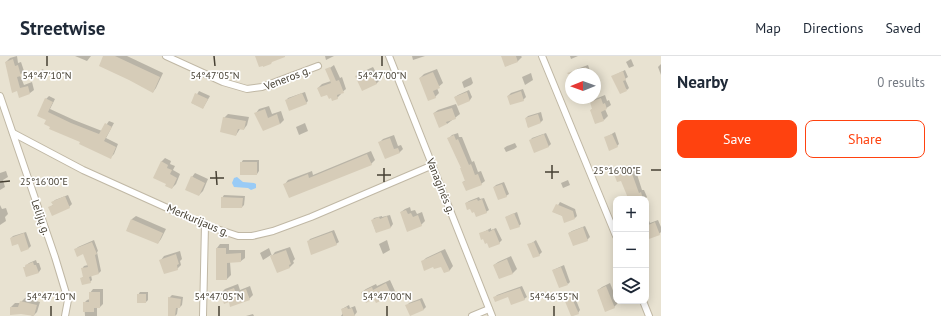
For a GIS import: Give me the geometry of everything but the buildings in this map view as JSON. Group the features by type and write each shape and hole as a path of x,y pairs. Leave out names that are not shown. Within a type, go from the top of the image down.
{"street":[{"name":"Veneros g.","path":"166,56 223,82 247,89 262,88 318,66"},
{"name":"Vanaginės g.","path":"389,56 492,316"},
{"path":"542,56 614,232"},
{"name":"Lelijų g.","path":"0,96 68,300 65,316"},
{"name":"Merkurijaus g.","path":"13,133 83,170 205,225 238,236 259,235 311,217 433,165"},
{"path":"203,316 205,225"},
{"path":"644,304 649,316"},
{"path":"472,316 489,309"}],"shaded area":[{"path":"0,56 661,56 661,316 0,316"}],"water":[{"path":"237,177 243,182 256,184 256,188 251,190 248,188 234,187 232,183 234,178"}]}
